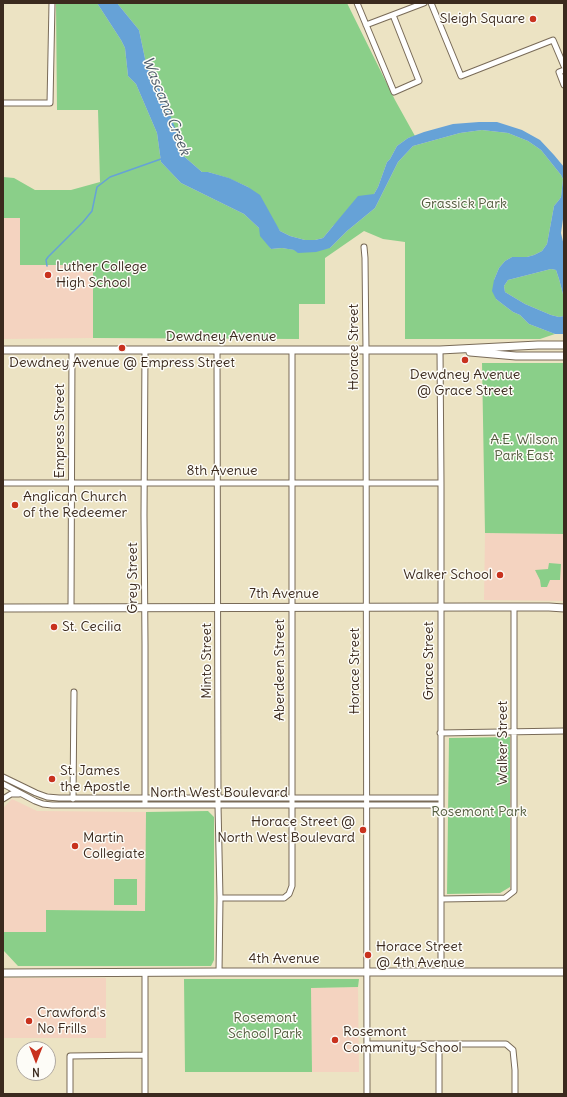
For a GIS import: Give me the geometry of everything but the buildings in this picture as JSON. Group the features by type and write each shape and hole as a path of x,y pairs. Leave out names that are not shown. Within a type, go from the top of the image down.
{"street":[{"path":"3,103 50,103 52,3"},
{"path":"357,3 394,92 419,81 393,15"},
{"path":"366,25 424,3"},
{"path":"431,3 461,76 553,40 564,66"},
{"path":"561,71 564,85"},
{"name":"Horace Street","path":"364,247 366,350 367,1094"},
{"name":"Dewdney Avenue","path":"3,350 440,350 564,345"},
{"name":"Empress Street","path":"71,608 72,350"},
{"name":"Grey Street","path":"145,350 145,805"},
{"name":"Minto Street","path":"217,350 219,607 218,805 220,898 219,972"},
{"name":"Aberdeen Street","path":"220,898 284,898 289,894 292,886 292,350"},
{"name":"Dewdney Avenue","path":"440,350 516,356 564,356"},
{"name":"Grace Street","path":"440,350 441,972"},
{"name":"8th Avenue","path":"3,483 441,483"},
{"name":"Walker Street","path":"441,899 505,898 514,891 514,607"},
{"name":"7th Avenue","path":"3,608 564,608"},
{"path":"73,805 74,692"},
{"path":"440,733 564,731"},
{"name":"North West Boulevard","path":"3,777 47,797 440,798"},
{"name":"North West Boulevard","path":"3,784 22,795 43,804 440,805"},
{"path":"3,799 12,794 22,795"},
{"path":"145,972 145,1094"},
{"name":"4th Avenue","path":"3,973 564,972"},
{"path":"367,1044 506,1044 513,1050 515,1094"},
{"path":"439,1044 440,1094"},
{"path":"70,1094 70,1056 145,1055"}],"shaded area":[{"name":"Luther College High School","path":"3,218 20,218 20,265 93,265 93,338 3,339"},
{"path":"485,533 564,534 564,601 484,600"},
{"name":"Martin Collegiate","path":"12,799 37,811 146,812 145,911 46,910 46,932 4,932 3,808"},
{"path":"3,978 106,978 106,1038 3,1038"},
{"name":"Rosemont Community School","path":"358,987 359,1072 312,1072 311,988"}],"green space":[{"name":"Grassick Park","path":"56,3 97,3 125,48 128,76 136,84 157,133 161,162 181,183 244,214 259,228 271,249 282,248 295,250 330,248 347,231 375,208 398,162 413,146 460,133 482,130 508,133 528,141 541,150 561,175 563,179 561,197 554,206 547,244 542,251 527,257 512,257 505,261 499,268 494,280 496,299 513,312 520,315 529,324 555,334 540,339 405,339 405,242 383,239 364,231 325,258 325,304 299,304 299,339 93,338 93,265 20,265 20,218 3,218 3,177 14,178 35,190 71,190 100,182 98,110 57,110"},
{"path":"117,3 347,3 395,100 415,136 408,138 397,146 387,162 374,194 333,226 323,238 305,240 290,236 280,231 248,187 228,178 208,172 202,172 179,152 175,130 156,80 147,68 139,30"},
{"path":"551,269 556,270 559,279 564,298 564,316 559,317 551,315 525,304 505,292 504,286 508,280"},
{"name":"A.E. Wilson Park East","path":"482,363 564,363 564,534 485,533"},
{"path":"549,563 561,564 560,580 550,580 547,587 541,587 540,580 535,570 548,569"},
{"name":"Rosemont Park","path":"510,737 510,887 500,893 447,894 449,738"},
{"path":"208,811 214,817 214,960 211,966 18,966 4,951 4,932 46,932 46,910 145,911 146,812"},
{"path":"114,879 137,879 137,905 114,905"},
{"name":"Rosemont School Park","path":"184,979 359,979 358,987 311,988 312,1072 185,1072"}],"water":[{"name":"Wascana Creek","path":"97,3 117,3 139,30 147,68 156,80 176,130 179,152 202,172 208,172 229,178 248,187 260,195 280,231 290,236 305,240 323,238 358,196 374,194 387,162 397,146 408,138 453,124 497,122 522,130 540,140 564,167 564,212 561,233 564,246 564,298 556,270 551,269 508,280 504,286 505,292 525,304 551,315 559,317 564,316 564,334 555,334 529,324 520,315 513,312 496,299 492,291 494,280 499,268 505,261 512,257 527,257 534,255 542,251 547,244 554,206 561,197 563,179 541,150 528,141 508,133 482,130 460,133 413,146 398,162 375,208 347,231 330,248 316,252 298,253 294,250 282,248 271,249 260,236 259,228 244,214 181,183 161,162 157,133 136,84 128,76 125,48"}],"waterway":[{"path":"47,266 46,260 48,257 92,211 97,187 110,177 161,159"}],"place":[{"name":"Sleigh Square","path":"533,19"},
{"name":"Luther College High School","path":"48,275"},
{"name":"Dewdney Avenue @ Empress Street","path":"122,348"},
{"name":"Dewdney Avenue @ Grace Street","path":"465,360"},
{"name":"Anglican Church of the Redeemer","path":"15,505"},
{"name":"Walker School","path":"500,575"},
{"name":"St. Cecilia","path":"54,627"},
{"name":"St. James the Apostle","path":"52,779"},
{"name":"Horace Street @ North West Boulevard","path":"363,830"},
{"name":"Martin Collegiate","path":"75,846"},
{"name":"Horace Street @ 4th Avenue","path":"368,955"},
{"name":"Crawford's No Frills","path":"29,1021"},
{"name":"Rosemont Community School","path":"335,1040"}]}
